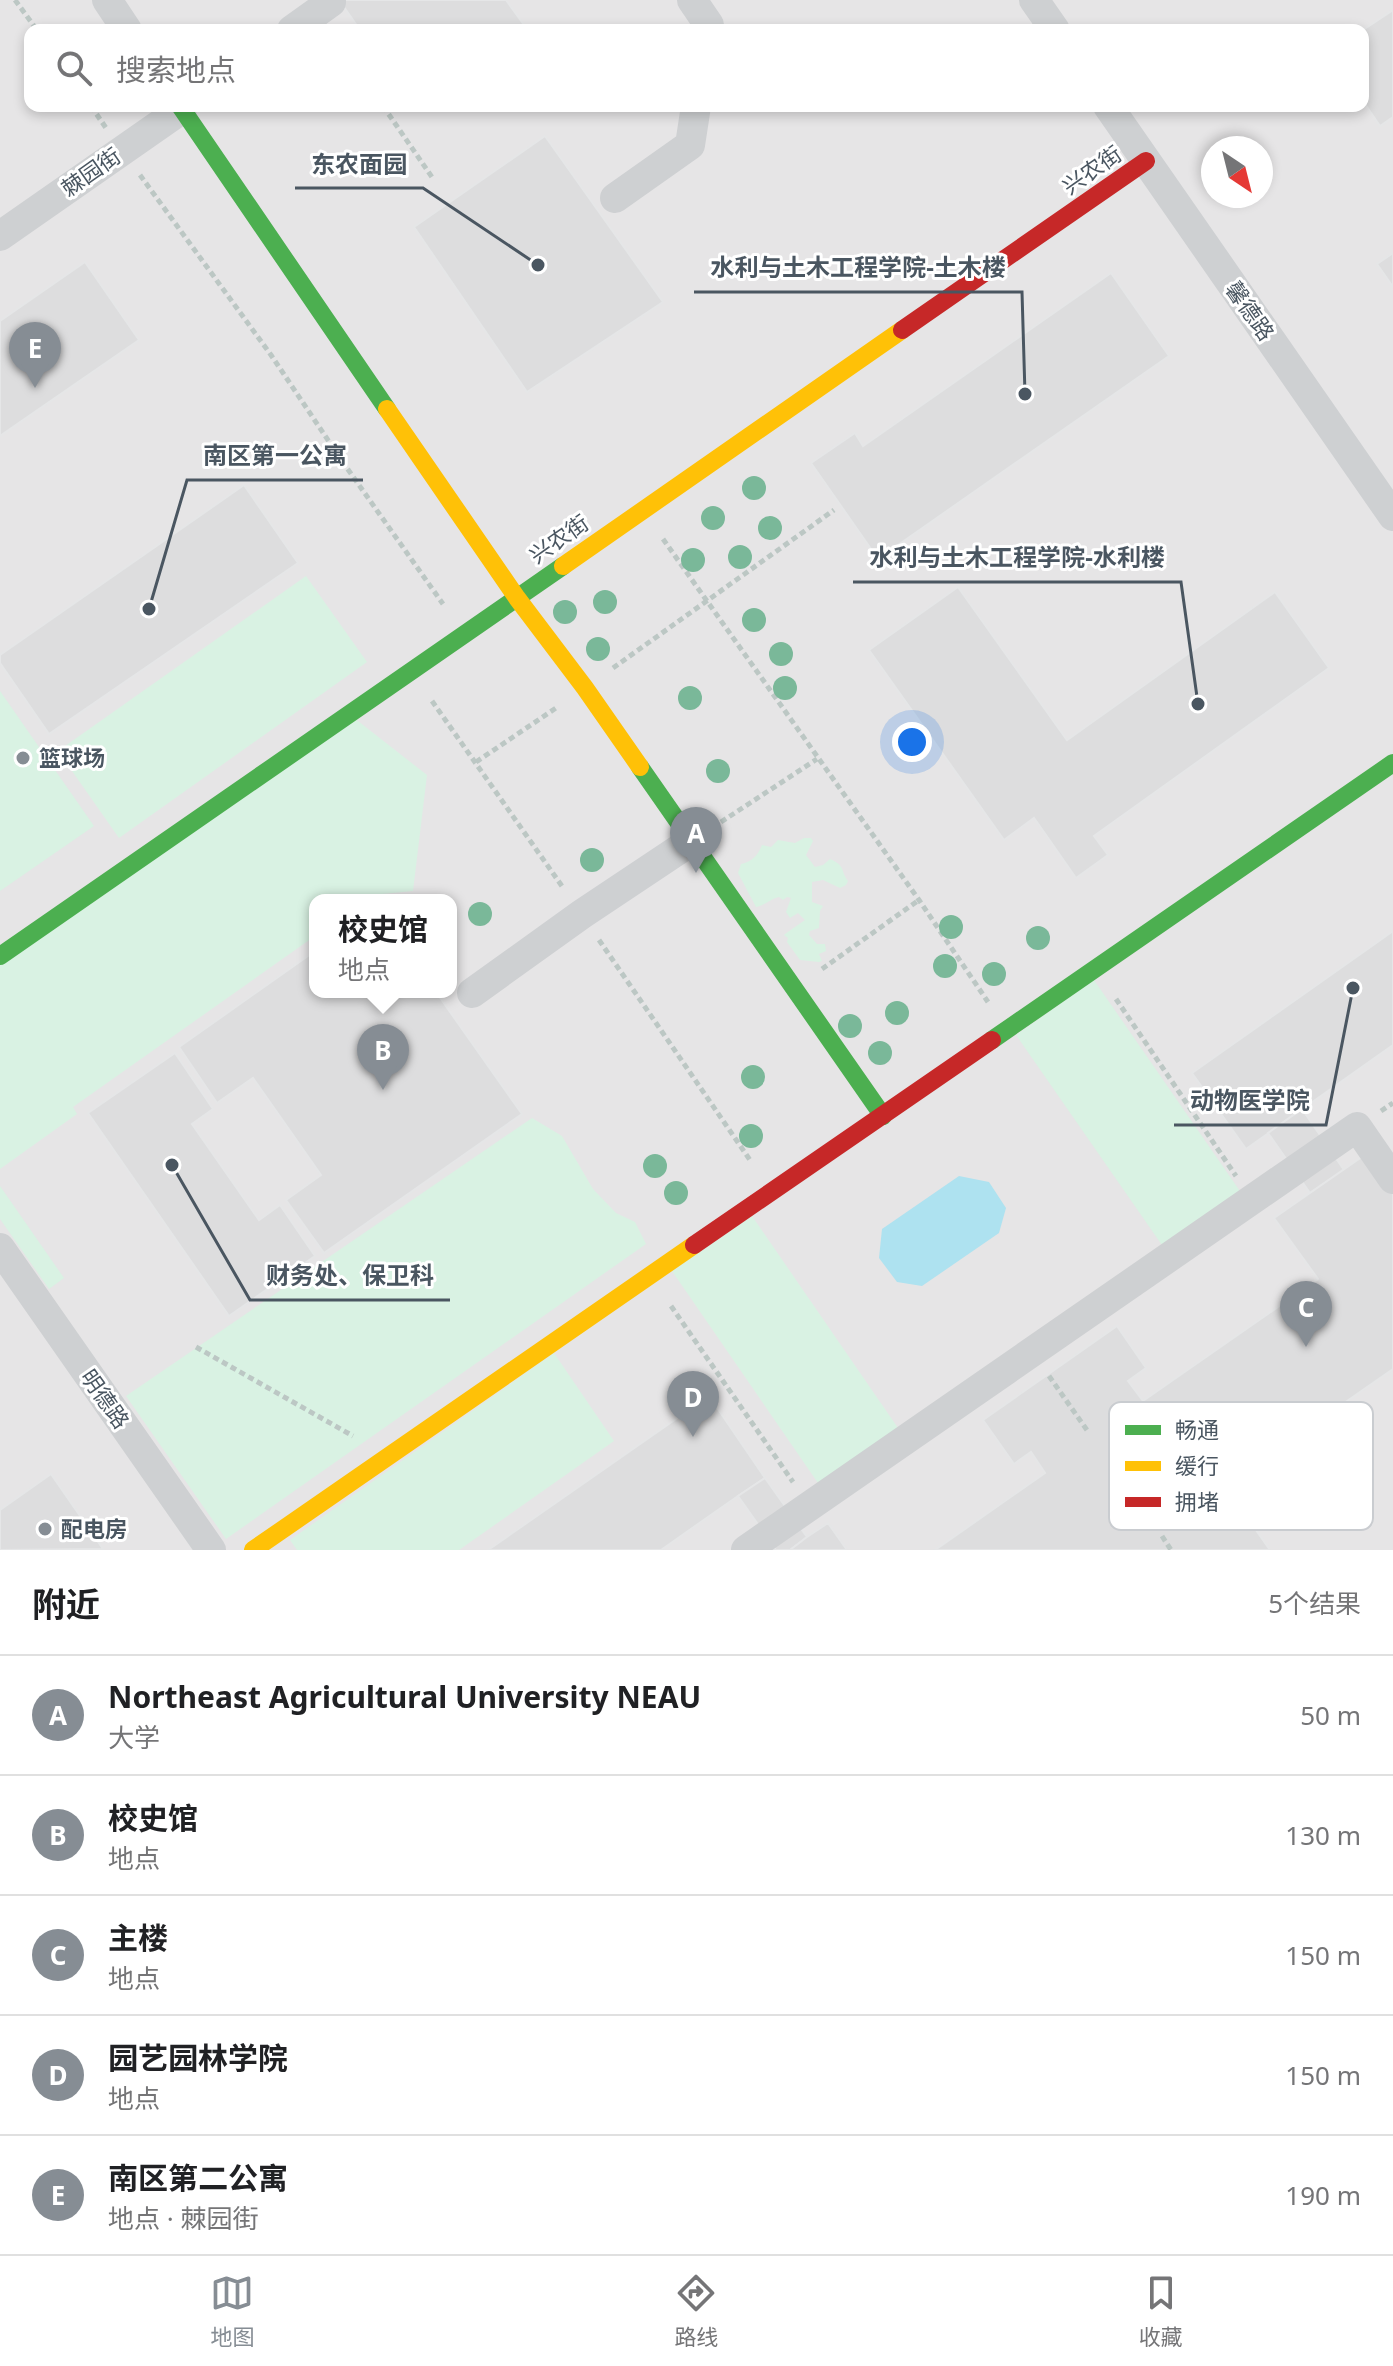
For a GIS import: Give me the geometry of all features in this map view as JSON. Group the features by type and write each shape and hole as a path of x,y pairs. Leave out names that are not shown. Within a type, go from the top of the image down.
{"street":[{"path":"107,0 123,24"},
{"path":"692,0 708,24"},
{"path":"1034,0 1051,24"},
{"path":"300,24 331,2"},
{"name":"棘园街","path":"0,236 176,112"},
{"path":"186,112 517,598 585,688 883,1116"},
{"path":"615,198 690,145 695,112"},
{"name":"馨德路","path":"1112,112 1393,516"},
{"name":"兴农街","path":"0,956 1146,161"},
{"path":"253,1550 1393,763"},
{"path":"472,993 690,842"},
{"path":"746,1550 1357,1127 1393,1179"},
{"name":"明德路","path":"0,1248 211,1550"}],"path":[{"path":"15,0 33,24"},
{"path":"387,112 434,180"},
{"path":"122,151 271,355 465,634"},
{"path":"642,510 919,900 1006,1029"},
{"path":"476,762 834,510"},
{"path":"690,842 817,759"},
{"path":"794,989 919,900"},
{"path":"1096,968 1252,1200"},
{"path":"650,1276 809,1506"},
{"path":"196,1347 388,1457"},
{"path":"1032,1352 1089,1433"},
{"path":"1162,1536 1171,1550"}],"shaded area":[{"path":"0,0 1393,0 1393,1550 0,1550"}],"green space":[{"path":"306,576 367,662 119,838 58,751"},
{"name":"篮球场","path":"0,691 94,826 0,891"},
{"path":"349,714 427,775 413,891 309,894 309,940 73,1107 77,1114 0,1169 0,956"},
{"path":"804,838 813,841 806,855 815,867 830,859 841,866 848,881 840,888 823,880 812,882 812,902 823,906 819,928 810,931 809,935 817,944 825,944 826,951 819,954 822,961 819,962 800,960 787,942 788,938 784,935 805,920 798,913 790,918 786,912 791,898 783,900 779,897 756,907 738,873 741,864 754,858 762,845 771,847 778,840 795,843"},
{"path":"1094,980 1242,1194 1164,1248 1016,1035"},
{"path":"532,1118 562,1136 593,1189 616,1213 635,1222 646,1244 226,1539 126,1396"},
{"path":"0,1186 64,1278 49,1289 0,1219"},
{"path":"752,1216 898,1428 818,1483 672,1271"},
{"path":"554,1353 614,1441 459,1550 297,1550 290,1540"}],"water":[{"path":"959,1176 989,1182 1006,1208 999,1233 922,1286 897,1282 879,1258 882,1229"}],"building":[{"path":"339,0 506,0 523,24 356,24"},
{"path":"1393,10 1393,117 1380,126 1369,110 1369,26"},
{"path":"545,136 663,302 527,392 414,227"},
{"path":"1393,253 1393,287 1377,264"},
{"path":"85,262 139,340 0,436 0,321"},
{"path":"1111,273 1169,356 878,559 811,463 855,433 863,446"},
{"path":"244,485 298,563 49,734 0,663 0,655"},
{"path":"958,587 1067,740 1275,592 1329,668 1094,836 1108,855 1076,878 1034,818 1004,840 869,650"},
{"path":"1393,931 1393,1045 1246,1149 1192,1073"},
{"path":"309,955 309,998 440,998 522,1114 324,1253 286,1200 321,1175 253,1078 217,1103 179,1047"},
{"path":"175,1053 213,1109 192,1124 259,1220 280,1205 315,1256 229,1316 88,1113"},
{"path":"1302,1109 1344,1170 1310,1193 1268,1133"},
{"path":"1369,1152 1393,1186 1393,1369 1346,1402 1109,1402 1109,1530 1256,1530 1270,1550 935,1550 1045,1473 1031,1452 1014,1464 983,1420 1117,1326 1146,1368 1128,1381 1143,1401 1318,1279 1274,1218"},
{"path":"709,1396 765,1478 661,1550 488,1550"},
{"name":"配电房","path":"51,1474 103,1549 0,1550 0,1510"},
{"path":"765,1478 807,1537 790,1550 776,1550 738,1496"},
{"path":"828,1523 847,1550 790,1550 807,1537"}],"traffic: fast":[{"path":"184,112 387,409"},
{"path":"0,956 563,566"},
{"path":"992,1040 1393,763"},
{"path":"640,767 883,1116"}],"traffic: slow":[{"path":"563,566 902,330"},
{"path":"387,409 517,598 640,767"},
{"path":"253,1550 694,1245"}],"traffic: jam":[{"path":"902,330 1146,161"},
{"path":"694,1245 992,1040"}],"place":[{"name":"东农面园","path":"538,265"},
{"name":"南区第二公寓","path":"35,388"},
{"name":"水利与土木工程学院-土木楼","path":"1025,394"},
{"name":"南区第一公寓","path":"149,609"},
{"name":"水利与土木工程学院-水利楼","path":"1198,704"},
{"name":"篮球场","path":"23,758"},
{"name":"Northeast Agricultural University NEAU","path":"696,873"},
{"name":"动物医学院","path":"1353,988"},
{"name":"校史馆","path":"383,1090"},
{"name":"财务处、保卫科","path":"172,1165"},
{"name":"主楼","path":"1306,1347"},
{"name":"园艺园林学院","path":"693,1437"},
{"name":"配电房","path":"45,1529"}]}
